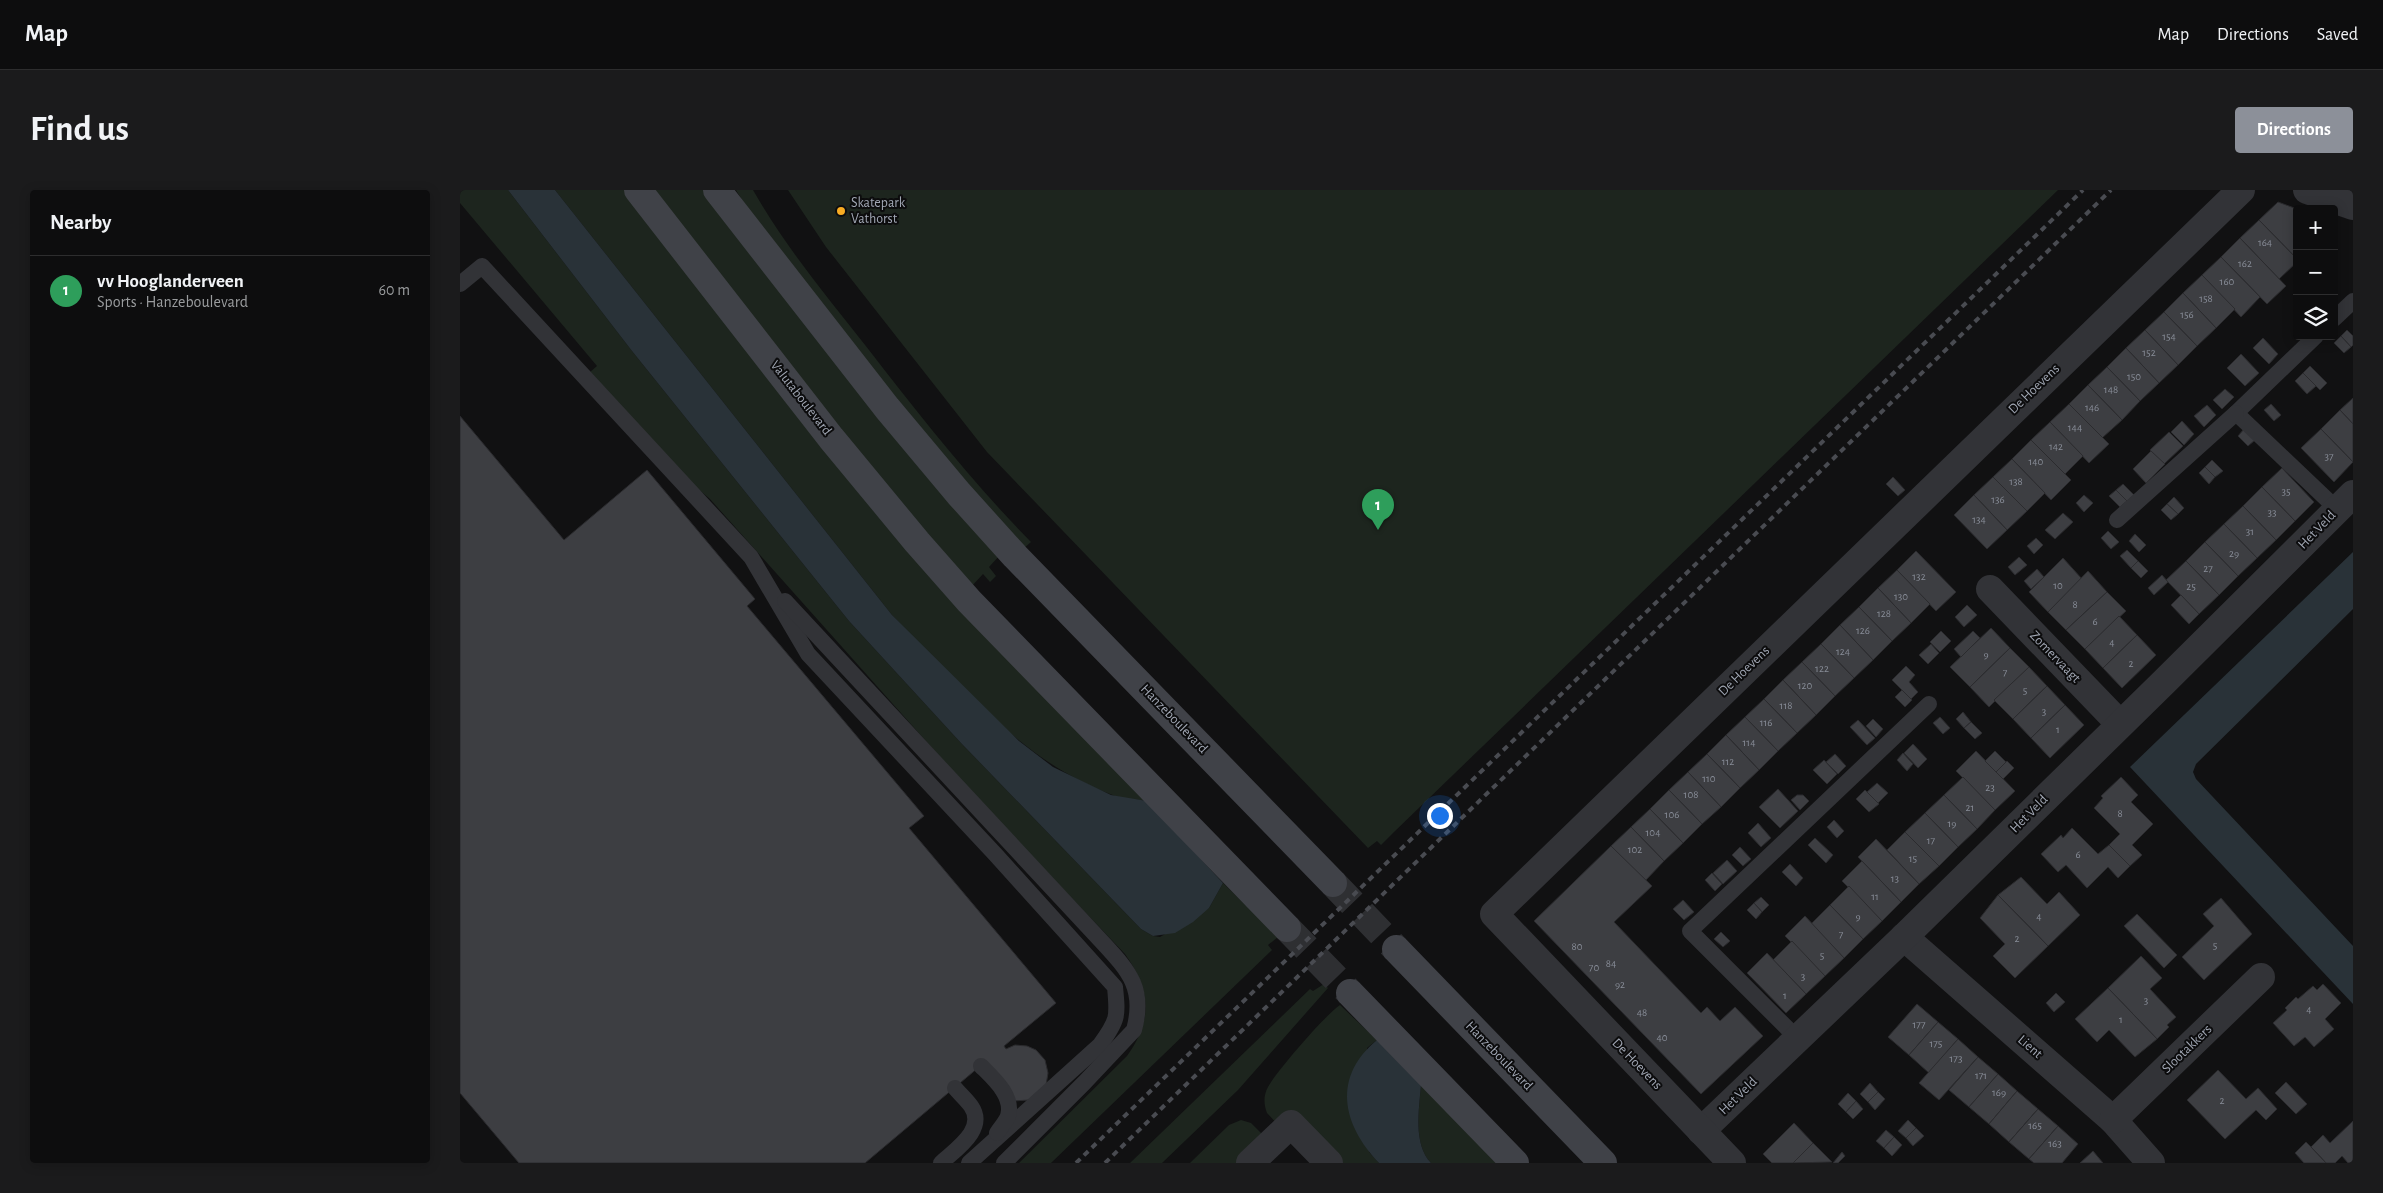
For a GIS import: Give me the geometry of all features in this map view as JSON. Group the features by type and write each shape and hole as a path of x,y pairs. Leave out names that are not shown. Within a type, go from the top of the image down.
{"main road":[{"name":"Valutaboulevard","path":"638,190 871,487 969,601 1287,928"},
{"name":"Hanzeboulevard","path":"717,190 887,408 959,494 1015,556 1332,883"},
{"name":"Hanzeboulevard","path":"1396,948 1603,1163"},
{"path":"1350,993 1515,1163"}],"street":[{"name":"De Hoevens","path":"1732,1163 1494,914 2241,190"},
{"path":"2307,190 2353,206"},
{"name":"Het Veld","path":"1701,1131 1904,937 2256,592 2345,502"},
{"name":"Zomervaagt","path":"1990,589 2120,724"},
{"name":"Lient","path":"1904,937 2113,1120 2150,1163"},
{"name":"Slootakkers","path":"2113,1120 2261,977"},
{"path":"1250,1163 1291,1124 1329,1163"}],"lane":[{"path":"460,284 482,266 751,557 808,654 995,854 1115,987 1118,1014 1113,1027 1100,1045 970,1163"},
{"path":"2338,315 2353,301"},
{"path":"2117,520 2312,340"},
{"path":"2236,412 2345,502"},
{"path":"765,579 1124,966 1138,991 1137,1019 1134,1030 1084,1084 1004,1163"},
{"path":"1797,1038 1690,931 1929,704"},
{"path":"981,1066 995,1080 1004,1093 1009,1106 1008,1117 984,1151"},
{"path":"941,1163 970,1136 975,1121 972,1107 954,1088"}],"shaded area":[{"path":"460,190 508,190 632,351 849,621 961,743 1141,929 1153,936 1160,937 1209,908 1223,883 1278,937 1268,945 1272,950 1051,1163 1019,1163 1127,1056 1135,1043 1145,1017 1146,1005 1140,980 1134,967 1125,954 983,805 710,499 671,466 590,372 597,366 460,203"},
{"path":"508,190 555,190 892,615 1019,741 1053,767 1111,795 1147,801 1223,883 1209,908 1193,922 1175,933 1153,936 1141,929 961,743 849,621 632,351"},
{"path":"555,190 629,190 1147,801 1114,796 1077,779 1047,761 992,717 966,692 892,615"},
{"path":"649,190 707,190 1001,554 989,567 996,576 990,582 983,574 971,587 925,538"},
{"path":"736,190 753,190 779,232 808,272 908,400 947,449 1031,542 1023,549 997,522 762,233"},
{"path":"788,190 2058,190 1381,845 1377,841 1368,848 987,452 826,247"},
{"path":"2353,552 2353,609 2196,764 2193,772 2196,779 2353,946 2353,1004 2130,767"},
{"path":"1324,984 1328,988 1238,1090 1162,1163 1130,1163 1310,989 1313,991"},
{"path":"1340,1005 1377,1040 1367,1048 1369,1152 1379,1163 1314,1163 1267,1113 1265,1107 1265,1094 1273,1080 1313,1031"},
{"path":"1377,1040 1421,1085 1419,1136 1425,1155 1431,1163 1379,1163 1366,1148 1357,1133 1350,1117 1347,1101 1348,1085 1353,1069 1363,1054"},
{"path":"1421,1085 1496,1163 1431,1163 1425,1155 1419,1136"},
{"path":"1241,1120 1251,1123 1265,1137 1238,1163 1190,1163 1229,1125"}],"building":[{"path":"2278,202 2293,208 2293,255 2259,220"},
{"path":"2259,220 2293,255 2293,266 2279,279 2240,238"},
{"path":"2240,238 2286,286 2267,304 2221,257"},
{"path":"2221,257 2260,297 2241,317 2202,275"},
{"path":"2202,275 2235,309 2216,328 2183,293"},
{"path":"2183,293 2216,328 2197,346 2164,312"},
{"path":"2164,312 2197,346 2178,365 2145,330"},
{"path":"2145,330 2178,365 2159,383 2126,348"},
{"path":"2347,330 2353,336 2353,345 2351,347 2341,336"},
{"path":"2341,336 2351,347 2344,353 2334,343"},
{"path":"2263,338 2278,354 2269,364 2253,348"},
{"path":"2126,348 2159,383 2140,401 2107,367"},
{"path":"2241,354 2259,373 2245,386 2227,368"},
{"path":"2310,366 2327,383 2320,390 2303,373"},
{"path":"2107,367 2140,401 2122,420 2088,385"},
{"path":"2303,373 2316,386 2307,394 2295,381"},
{"path":"2088,385 2122,420 2102,438 2069,404"},
{"path":"2225,389 2234,397 2222,409 2213,400"},
{"path":"2353,398 2353,424 2340,410"},
{"path":"2069,404 2109,444 2089,463 2050,422"},
{"path":"2271,404 2281,415 2274,421 2264,410"},
{"path":"2207,405 2216,415 2204,427 2194,416"},
{"path":"2340,410 2353,424 2353,462 2321,429"},
{"path":"460,416 564,540 647,470 755,599 747,606 924,816 909,828 1056,1003 1004,1046 1006,1049 1015,1045 1027,1046 1036,1050 1045,1060 1048,1073 1046,1085 1029,1100 1013,1101 979,1067 865,1163 519,1163 460,1093"},
{"path":"2182,421 2194,434 2184,445 2171,432"},
{"path":"2050,422 2083,456 2064,475 2031,440"},
{"path":"2244,429 2255,440 2248,446 2238,436"},
{"path":"2321,429 2353,462 2334,482 2301,448"},
{"path":"2169,432 2183,446 2164,464 2150,450"},
{"path":"2031,440 2071,480 2051,500 2012,459"},
{"path":"2151,451 2165,464 2146,483 2133,469"},
{"path":"2012,459 2045,493 2027,511 1993,477"},
{"path":"2212,460 2223,471 2215,477 2205,467"},
{"path":"2205,467 2215,477 2209,484 2199,473"},
{"path":"2282,468 2314,502 2295,521 2262,487"},
{"path":"1893,477 1905,490 1898,496 1886,484"},
{"path":"1993,477 2027,511 2007,530 1974,495"},
{"path":"2123,484 2134,495 2127,501 2116,490"},
{"path":"2262,487 2295,521 2276,540 2243,506"},
{"path":"2116,490 2127,501 2120,507 2109,496"},
{"path":"1974,495 2007,530 1987,549 1954,515"},
{"path":"2084,495 2093,503 2084,512 2076,503"},
{"path":"2174,497 2184,508 2178,514 2167,504"},
{"path":"2167,504 2178,514 2171,520 2161,510"},
{"path":"2243,506 2276,540 2257,558 2224,524"},
{"path":"2063,513 2073,522 2055,539 2045,530"},
{"path":"2224,524 2257,558 2238,576 2205,542"},
{"path":"2108,531 2119,542 2111,549 2101,538"},
{"path":"2135,534 2146,545 2139,552 2129,541"},
{"path":"2036,538 2043,545 2034,554 2027,546"},
{"path":"2205,542 2238,576 2219,595 2186,561"},
{"path":"2127,550 2138,561 2131,568 2120,556"},
{"path":"1916,551 1956,592 1936,611 1897,570"},
{"path":"2019,557 2027,565 2015,575 2008,567"},
{"path":"2063,558 2082,579 2048,612 2029,592"},
{"path":"2138,561 2148,571 2141,578 2131,568"},
{"path":"2186,561 2219,595 2199,614 2166,580"},
{"path":"2037,569 2044,577 2031,589 2024,581"},
{"path":"1897,570 1930,604 1911,623 1878,588"},
{"path":"2088,571 2107,592 2066,630 2048,612"},
{"path":"2162,575 2168,582 2154,595 2148,588"},
{"path":"1878,588 1911,623 1892,641 1859,607"},
{"path":"2107,592 2126,611 2085,649 2066,630"},
{"path":"2181,595 2199,614 2189,624 2171,605"},
{"path":"1967,605 1977,615 1964,627 1955,617"},
{"path":"1859,607 1892,641 1873,660 1840,625"},
{"path":"2119,616 2137,635 2103,668 2085,649"},
{"path":"1840,625 1873,660 1854,678 1821,644"},
{"path":"1991,628 2010,648 1970,687 1950,667"},
{"path":"1941,631 1951,641 1940,652 1930,642"},
{"path":"1973,631 1980,638 1961,657 1954,649"},
{"path":"2137,635 2156,655 2122,688 2103,668"},
{"path":"1821,644 1854,678 1835,696 1802,662"},
{"path":"1931,644 1939,653 1928,664 1919,655"},
{"path":"2010,648 2029,667 1989,707 1970,687"},
{"path":"1802,662 1835,696 1816,715 1783,680"},
{"path":"1906,666 1915,675 1909,682 1918,692 1911,699 1892,680"},
{"path":"2029,667 2047,686 2013,719 1994,700"},
{"path":"1783,680 1816,715 1797,733 1764,699"},
{"path":"2047,686 2065,705 2031,738 2013,719"},
{"path":"1902,690 1912,700 1905,707 1895,697"},
{"path":"1764,699 1797,733 1778,751 1745,717"},
{"path":"2065,705 2084,725 2050,758 2031,738"},
{"path":"1963,712 1971,722 1964,728 1956,719"},
{"path":"1745,717 1778,751 1759,770 1726,735"},
{"path":"1940,717 1950,728 1943,734 1933,723"},
{"path":"1873,719 1883,729 1876,737 1866,726"},
{"path":"1858,720 1875,738 1867,745 1850,727"},
{"path":"1971,722 1982,733 1975,739 1964,728"},
{"path":"1726,735 1759,770 1740,788 1707,754"},
{"path":"1913,744 1927,759 1918,768 1904,753"},
{"path":"1976,751 2015,791 1995,810 1956,771"},
{"path":"1995,751 2006,762 1996,772 1985,761"},
{"path":"1903,753 1913,764 1907,771 1897,760"},
{"path":"1707,754 1740,788 1721,807 1688,772"},
{"path":"1835,754 1846,766 1838,774 1826,762"},
{"path":"1824,760 1837,774 1827,784 1813,770"},
{"path":"2007,761 2014,768 2003,779 1996,772"},
{"path":"1688,772 1721,807 1702,824 1669,790"},
{"path":"1963,777 1995,810 1977,829 1944,795"},
{"path":"2121,777 2138,795 2131,802 2153,824 2132,845 2142,855 2130,866 2109,845 2120,834 2094,808 2103,798 2101,796"},
{"path":"1877,783 1888,793 1878,803 1867,792"},
{"path":"1778,789 1798,811 1780,828 1759,807"},
{"path":"1669,790 1702,824 1683,843 1650,809"},
{"path":"1865,790 1879,804 1869,812 1856,799"},
{"path":"1797,795 1803,795 1809,801 1800,810 1791,800"},
{"path":"1944,795 1977,829 1958,847 1925,813"},
{"path":"1650,809 1683,843 1664,861 1631,827"},
{"path":"1925,813 1958,847 1939,866 1905,832"},
{"path":"1834,820 1844,831 1837,838 1827,827"},
{"path":"1758,823 1771,838 1761,847 1748,833"},
{"path":"1631,827 1664,861 1645,881 1611,846"},
{"path":"2072,828 2098,854 2109,845 2130,866 2118,878 2108,867 2087,888 2066,865 2058,872 2041,854 2061,835 2063,838"},
{"path":"1905,832 1939,866 1919,884 1887,850"},
{"path":"1815,838 1833,855 1826,863 1808,845"},
{"path":"1876,839 1919,884 1901,902 1858,857"},
{"path":"1611,846 1652,886 1614,922 1701,1013 1707,1007 1720,1021 1735,1007 1763,1036 1701,1094 1534,921"},
{"path":"1740,847 1751,859 1743,866 1732,855"},
{"path":"1727,860 1737,871 1723,884 1713,873"},
{"path":"1862,861 1901,902 1882,921 1842,881"},
{"path":"1790,864 1803,878 1796,886 1782,872"},
{"path":"1712,873 1722,884 1715,891 1705,880"},
{"path":"2021,877 2047,904 2059,892 2080,915 2048,946 1998,895"},
{"path":"1849,886 1882,921 1863,939 1830,905"},
{"path":"1998,895 2048,946 2015,978 1993,956 2005,944 1980,918"},
{"path":"1761,897 1769,905 1762,912 1754,903"},
{"path":"2221,898 2252,934 2204,980 2182,957 2214,926 2203,914"},
{"path":"1683,900 1694,912 1684,920 1673,909"},
{"path":"1754,903 1762,912 1756,919 1747,910"},
{"path":"1830,905 1863,939 1844,958 1811,924"},
{"path":"2137,914 2177,955 2164,968 2124,926"},
{"path":"1805,916 1844,958 1825,976 1785,936"},
{"path":"1721,932 1730,941 1723,947 1714,939"},
{"path":"1792,941 1825,976 1806,994 1773,960"},
{"path":"1767,953 1806,994 1786,1013 1747,973"},
{"path":"2141,956 2162,978 2150,989 2176,1017 2167,1025 2169,1027 2157,1039 2108,988"},
{"path":"2323,984 2341,1003 2325,1019 2334,1029 2314,1047 2305,1037 2294,1046 2273,1023 2287,1010 2285,1008 2296,997 2298,999 2313,986 2317,990"},
{"path":"2108,988 2157,1039 2135,1057 2109,1030 2097,1042 2075,1019"},
{"path":"2056,993 2065,1002 2054,1012 2046,1003"},
{"path":"1917,1004 1938,1022 1909,1055 1888,1037"},
{"path":"1938,1022 1958,1039 1929,1073 1909,1055"},
{"path":"1958,1039 1978,1057 1939,1100 1919,1083"},
{"path":"1978,1057 1998,1074 1969,1107 1949,1090"},
{"path":"2218,1070 2246,1099 2258,1088 2277,1109 2266,1120 2256,1110 2225,1139 2187,1100"},
{"path":"1998,1074 2017,1091 1989,1124 1969,1107"},
{"path":"2286,1082 2307,1104 2296,1114 2275,1093"},
{"path":"1870,1083 1878,1092 1868,1102 1860,1094"},
{"path":"2017,1091 2038,1109 2009,1142 1989,1124"},
{"path":"1878,1092 1885,1099 1875,1110 1868,1102"},
{"path":"1848,1093 1856,1101 1846,1112 1838,1104"},
{"path":"1856,1101 1863,1109 1853,1119 1846,1112"},
{"path":"2038,1109 2058,1126 2029,1159 2009,1142"},
{"path":"1908,1120 1916,1128 1906,1138 1898,1131"},
{"path":"2353,1121 2353,1163 2348,1163 2342,1156 2335,1163 2326,1163 2311,1147 2323,1135 2330,1143"},
{"path":"1794,1123 1813,1143 1793,1163 1772,1163 1763,1154"},
{"path":"2058,1126 2078,1144 2062,1163 2034,1163 2029,1159"},
{"path":"1916,1128 1924,1136 1913,1146 1906,1138"},
{"path":"1886,1130 1894,1137 1884,1148 1876,1141"},
{"path":"1894,1137 1902,1145 1892,1156 1884,1148"},
{"path":"2306,1142 2326,1163 2304,1163 2295,1153"},
{"path":"1813,1143 1832,1162 1793,1163"},
{"path":"2093,1151 2103,1163 2080,1163"},
{"path":"1842,1152 1845,1156 1838,1163 1833,1163"}],"tunnel":[{"path":"1333,883 1396,949"},
{"path":"1287,928 1350,993"}],"railway":[{"path":"1076,1163 2083,190"},
{"path":"1105,1163 2111,190"}],"place":[{"name":"Skatepark Vathorst","path":"841,211"},
{"name":"vv Hooglanderveen","path":"1378,530"}]}
